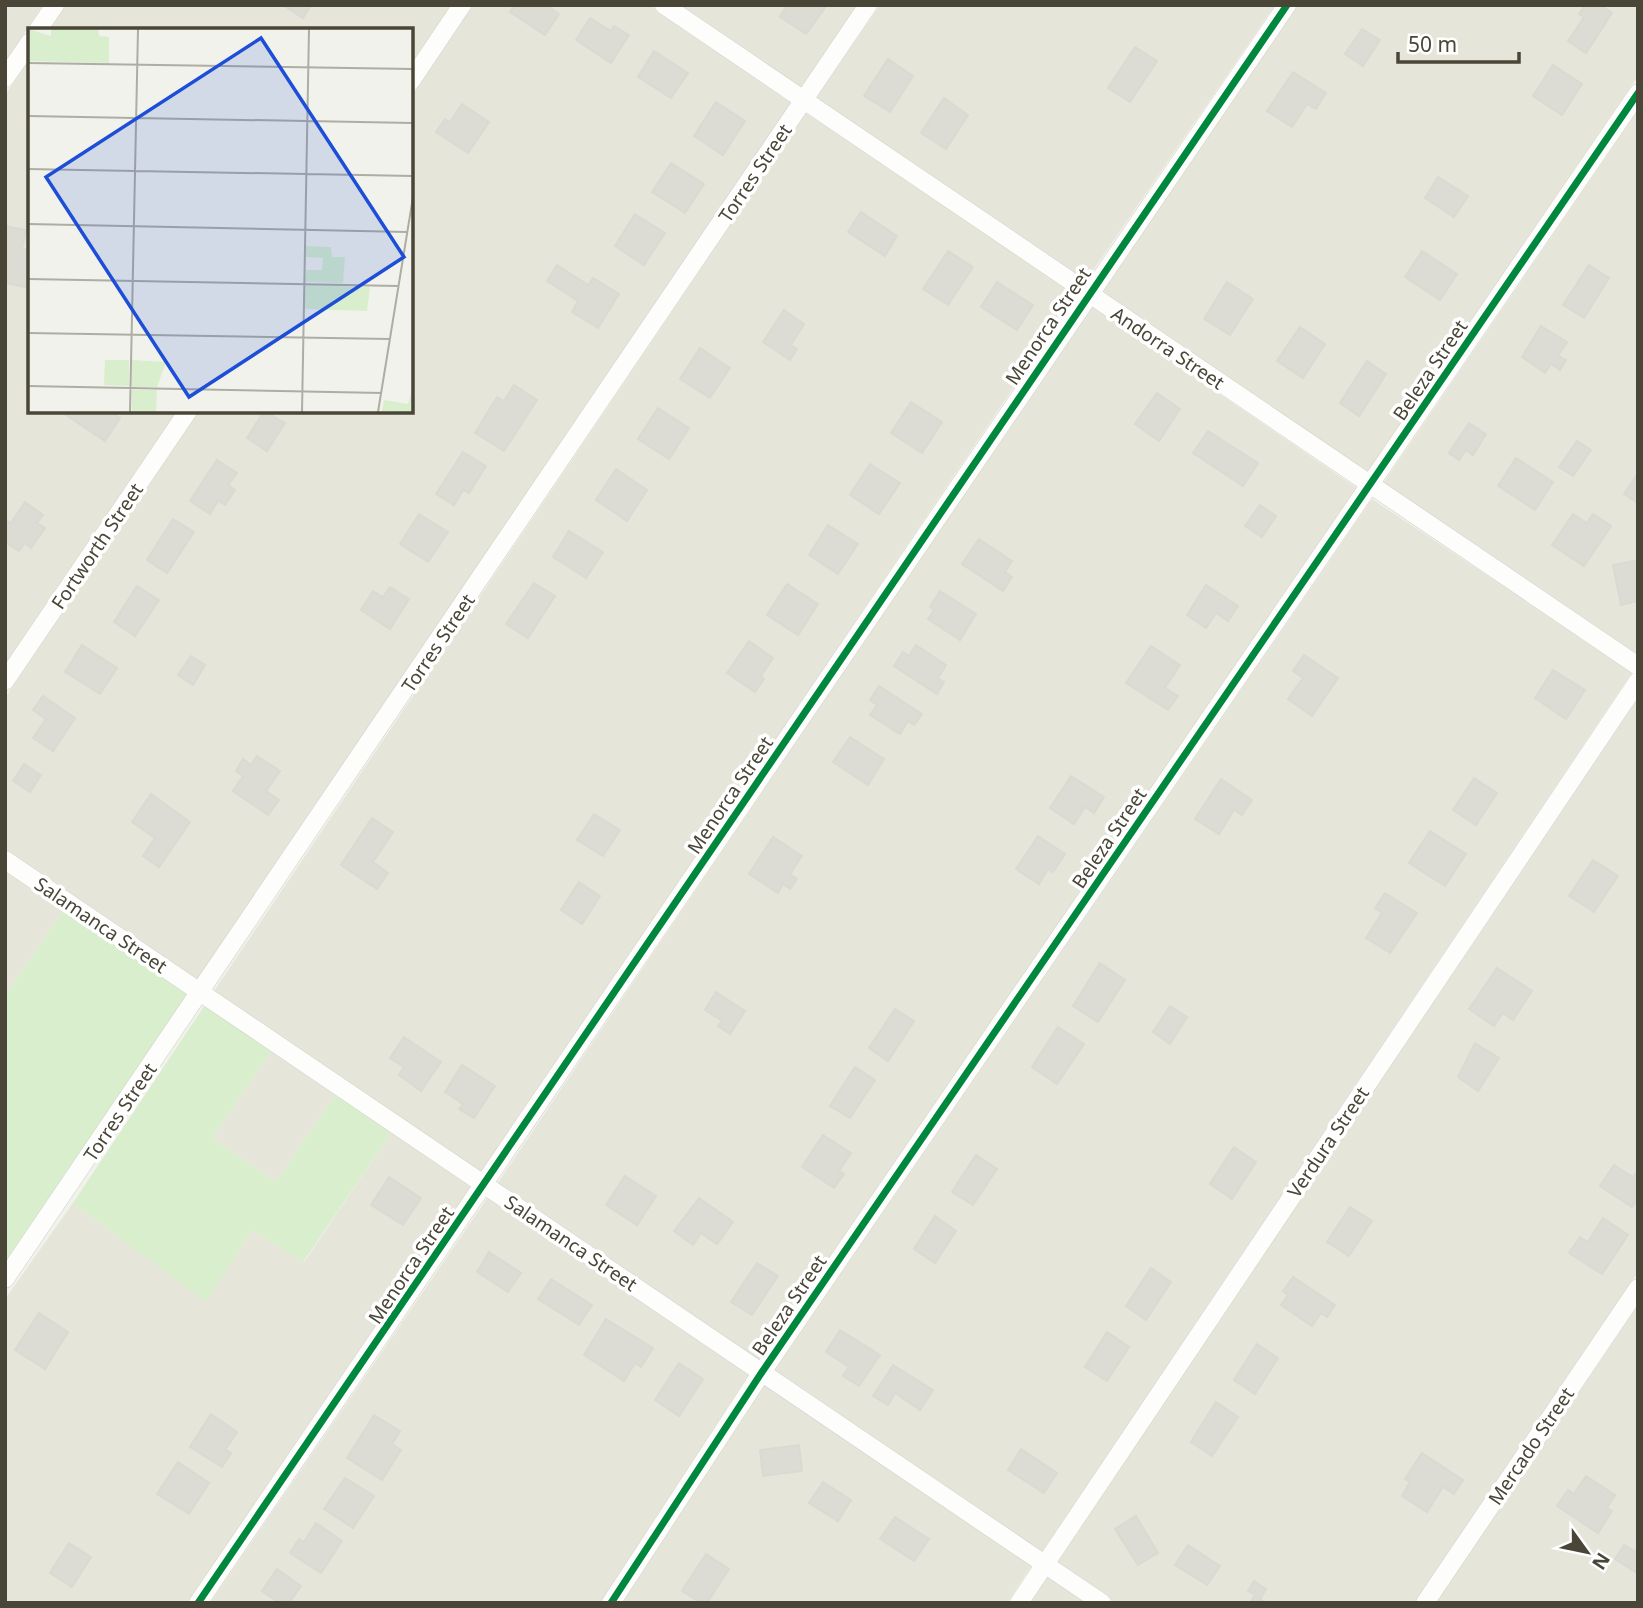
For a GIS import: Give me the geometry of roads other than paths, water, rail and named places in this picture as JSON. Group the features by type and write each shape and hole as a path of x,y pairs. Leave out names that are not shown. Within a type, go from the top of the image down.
{"street":[{"path":"39,28 55,5"},
{"path":"413,78 462,5"},
{"name":"Andorra Street","path":"664,5 1369,487 1638,666"},
{"name":"Torres Street","path":"5,1279 202,993 868,5"},
{"name":"Menorca Street","path":"198,1603 1286,5"},
{"path":"5,78 28,45"},
{"name":"Beleza Street","path":"611,1603 762,1372 1638,93"},
{"name":"Fortworth Street","path":"5,681 187,413"},
{"name":"Verdura Street","path":"1019,1603 1638,681"},
{"name":"Salamanca Street","path":"5,860 1102,1603"},
{"name":"Mercado Street","path":"1425,1603 1638,1288"}]}
